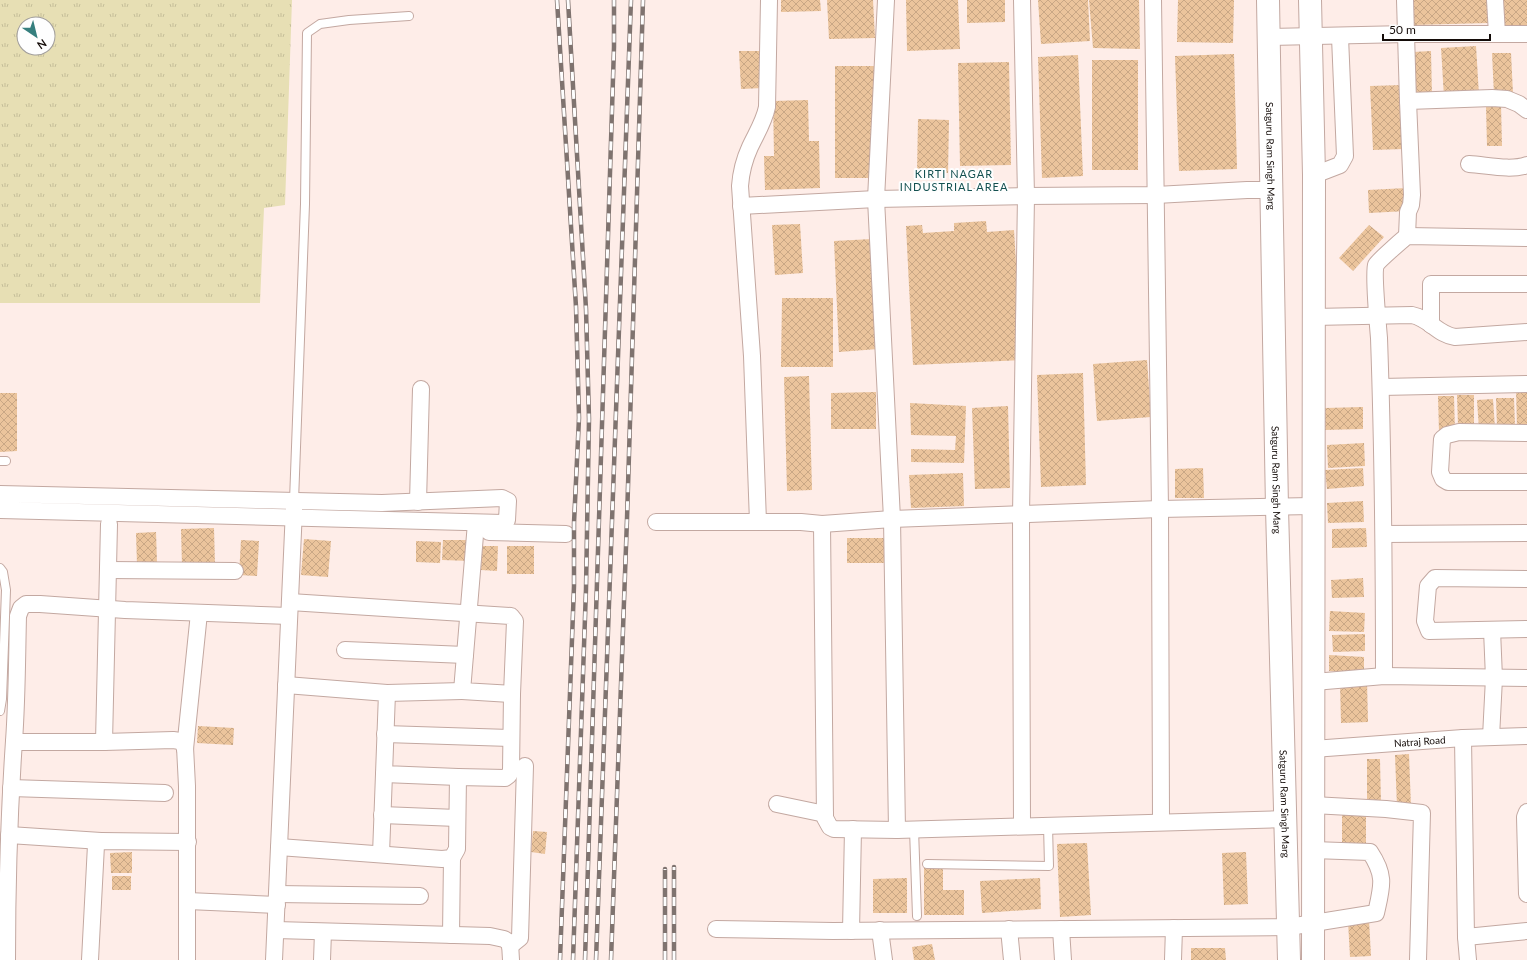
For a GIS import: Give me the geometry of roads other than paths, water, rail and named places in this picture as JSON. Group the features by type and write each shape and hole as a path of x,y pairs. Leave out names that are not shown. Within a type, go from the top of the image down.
{"main road":[{"name":"Satguru Ram Singh Marg","path":"1268,0 1289,960"},
{"path":"1310,0 1314,175 1313,960"}],"street":[{"path":"758,522 752,356 740,186 743,165 750,147 764,120 767,107 769,0"},
{"path":"886,0 876,199 892,520 897,830"},
{"path":"1022,0 1026,196 1021,515 1022,826"},
{"path":"1153,0 1160,509 1161,821"},
{"path":"1405,0 1412,195 1412,205 1408,212 1407,236"},
{"path":"1495,0 1497,34"},
{"path":"1269,37 1407,34 1527,34"},
{"path":"1314,175 1340,165 1346,156 1340,36"},
{"path":"1408,101 1492,98 1507,99 1519,104 1527,110"},
{"path":"1469,164 1507,167 1522,167 1527,165"},
{"path":"741,206 876,199 1156,195 1272,190"},
{"path":"1384,676 1384,534 1381,387 1375,275 1376,265 1407,236 1527,238"},
{"path":"1431,324 1431,284 1527,284"},
{"path":"1314,317 1412,315 1422,318 1445,335 1455,337 1527,332"},
{"path":"1381,387 1527,384"},
{"path":"418,502 421,389"},
{"path":"1527,433 1459,432 1447,435 1442,439 1440,472 1443,479 1448,482 1527,482"},
{"path":"0,494 382,503 502,498 508,501 506,522 476,527"},
{"path":"274,960 294,501"},
{"path":"656,522 801,522 822,524 1160,509 1278,508 1313,506"},
{"path":"0,510 293,518 476,527 566,534"},
{"path":"104,742 109,524"},
{"path":"822,524 825,814 827,823 830,827 834,829 853,830 897,830 1161,821 1286,819"},
{"path":"462,691 476,527"},
{"path":"1384,534 1527,533"},
{"path":"108,570 235,571"},
{"path":"1527,579 1435,578 1428,586 1425,621 1429,631 1527,629"},
{"path":"7,960 4,902 11,788 8,754 18,616 21,608 26,604 199,613 289,609 468,613 504,615 514,618 511,771 509,775 505,778 495,779 384,774"},
{"path":"187,960 188,842 185,749 199,613"},
{"path":"1491,737 1494,678 1492,630"},
{"path":"345,650 465,655"},
{"path":"1314,682 1384,676 1527,678"},
{"path":"286,685 387,693 462,691 512,694"},
{"path":"382,854 387,693"},
{"path":"385,734 511,738"},
{"name":"Natraj Road","path":"1313,749 1463,738 1527,736"},
{"path":"1463,738 1466,937 1468,960"},
{"path":"8,754 104,742 173,740 183,743 185,749"},
{"path":"510,953 520,938 525,766"},
{"path":"451,935 452,858 457,849 458,777"},
{"path":"11,788 165,793"},
{"path":"777,804 825,814"},
{"path":"1313,805 1386,809 1422,813 1418,960"},
{"path":"1527,812 1525,817 1527,894"},
{"path":"382,816 457,818"},
{"path":"851,931 853,830"},
{"path":"9,835 101,841 188,842"},
{"path":"90,960 96,845 101,841"},
{"path":"279,847 442,859 452,858"},
{"path":"716,929 851,931 1289,927 1376,913 1382,886 1378,865 1370,852 1313,850"},
{"path":"188,901 420,896"},
{"path":"1173,960 1174,928"},
{"path":"1009,929 1012,960"},
{"path":"1061,929 1063,960"},
{"path":"276,930 490,936 504,939 510,943 510,953"},
{"path":"880,930 884,960"},
{"path":"1466,937 1527,931"},
{"path":"322,960 323,932"}],"lane":[{"path":"294,501 305,204 307,33 320,24 349,20 409,16"},
{"path":"0,568 3,572 6,590 2,699 0,711"},
{"path":"927,864 1049,866 1048,825"},
{"path":"914,829 917,916"}],"railway":[{"path":"557,0 576,307 579,418 574,523 574,586 560,960"},
{"path":"568,0 586,309 589,419 586,589 573,960"},
{"path":"585,960 614,47 614,0"},
{"path":"596,960 631,0"},
{"path":"611,960 627,519 643,0"},
{"path":"674,867 674,960"},
{"path":"665,869 665,960"}],"district":[{"name":"KIRTI NAGAR INDUSTRIAL AREA","path":"954,180"}]}
